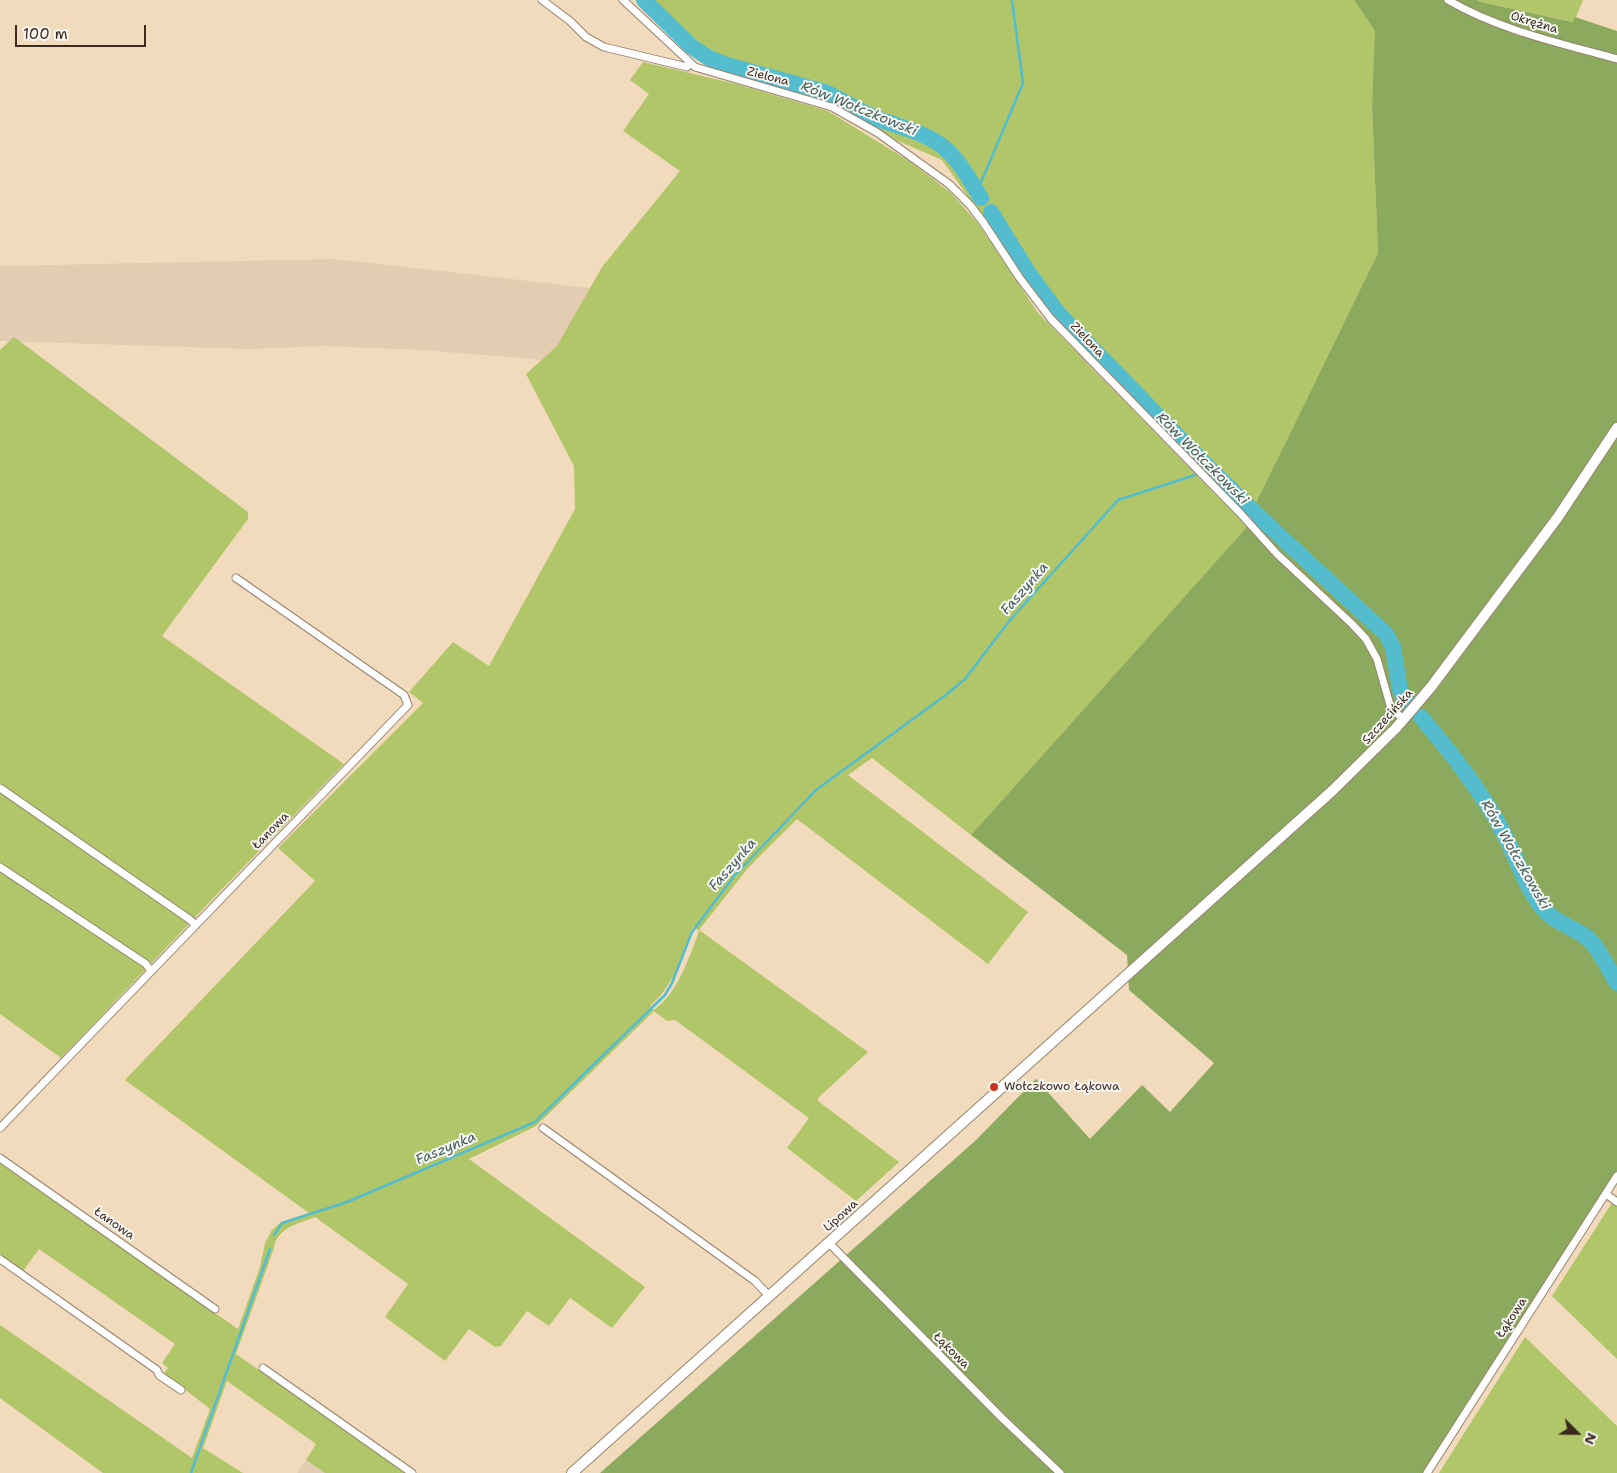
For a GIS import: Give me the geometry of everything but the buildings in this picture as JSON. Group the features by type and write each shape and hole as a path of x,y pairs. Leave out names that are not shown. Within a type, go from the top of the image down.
{"street":[{"name":"Zielona","path":"542,0 570,21 586,37 604,47 687,67 690,63"},
{"name":"Zielona","path":"623,0 695,68 832,106 878,133 949,184 983,222 1019,277 1051,319 1240,513 1277,554 1366,639 1377,659 1390,705 1403,720"},
{"name":"Okrężna","path":"1448,0 1466,11 1502,26 1617,59"},
{"name":"Szczecińska","path":"1126,976 1332,791 1403,720 1431,686 1571,499 1614,440 1617,428"},
{"name":"Łanowa","path":"0,1128 408,705 404,695 236,578"},
{"path":"0,788 196,925"},
{"path":"0,867 146,964 151,971"},
{"name":"Lipowa","path":"572,1473 1126,976"},
{"path":"543,1128 755,1282 770,1297"},
{"name":"Łanowa","path":"0,1158 215,1309"},
{"name":"Łąkowa","path":"1427,1473 1617,1176"},
{"path":"1606,1194 1617,1202"},
{"name":"Łąkowa","path":"829,1243 1002,1418 1060,1473"},
{"path":"0,1259 157,1370 159,1375 181,1390"},
{"path":"263,1368 412,1473"}],"shaded area":[{"path":"991,239 1037,316 1146,381 1583,624 602,370 531,359 422,350 326,346 248,349 0,341 0,266 335,259 687,299 974,249"},
{"path":"306,1460 325,1473 297,1473"}],"green space":[{"path":"635,0 1354,0 1375,31 1375,71 1372,107 1378,253 1255,505 1254,519 1042,301 942,160 896,140 835,103 823,98 719,70 706,64"},
{"path":"1354,0 1477,0 1573,22 1575,17 1617,31 1617,1171 1424,1473 600,1473 975,1141 1036,1079 1090,1139 1142,1085 1170,1112 1214,1063 1129,990 1127,955 971,835 1254,519 1255,505 1378,253 1372,107 1375,31"},
{"path":"1477,0 1583,0 1574,22"},
{"path":"643,62 736,84 828,111 909,161 950,192 977,222 1038,313 1247,527 971,835 872,758 848,775 1028,912 988,964 797,819 748,868 699,930 868,1052 818,1098 818,1101 899,1162 856,1201 787,1148 809,1118 675,1020 667,1021 654,1011 536,1126 469,1159 645,1287 612,1328 570,1298 549,1326 527,1311 501,1346 495,1347 469,1329 445,1361 385,1317 408,1284 315,1217 290,1227 279,1235 236,1354 408,1473 325,1473 306,1460 316,1444 227,1381 203,1448 243,1473 103,1473 0,1398 0,1325 192,1458 210,1409 164,1373 168,1368 162,1363 175,1344 39,1249 23,1271 0,1254 0,1163 238,1329 260,1267 265,1243 272,1230 281,1222 309,1213 125,1080 315,881 278,848 423,703 409,692 453,642 489,666 575,509 574,466 526,374 557,346 602,267 680,171 623,131 649,94 630,80","holes":["694,926 699,931 682,974 670,994 654,1010 650,1006 661,995 674,976"]},
{"path":"14,337 248,512 248,519 162,636 344,764 61,1058 0,1014 0,350"},
{"path":"1617,1195 1617,1359 1552,1296"},
{"path":"1525,1337 1617,1426 1617,1473 1439,1473"}],"waterway":[{"name":"Rów Wołczkowski","path":"644,0 692,47 709,58 727,65 825,92 869,115 935,141 955,159 981,198"},
{"path":"977,192 1023,83 1012,0"},
{"name":"Rów Wołczkowski","path":"991,212 1028,272 1058,313 1209,468 1386,634 1393,647 1400,690 1407,701"},
{"name":"Faszynka","path":"1203,469 1209,468"},
{"name":"Faszynka","path":"274,1235 282,1223 347,1202 535,1122 665,995 672,983 692,932 735,875 816,790 965,679 1010,620 1118,500 1195,475"},
{"name":"Rów Wołczkowski","path":"1421,717 1485,801 1503,832 1530,889 1541,906 1556,919 1590,940 1617,983"},
{"name":"Faszynka","path":"191,1473 270,1249"}],"place":[{"name":"Wołczkowo Łąkowa","path":"994,1087"}]}
